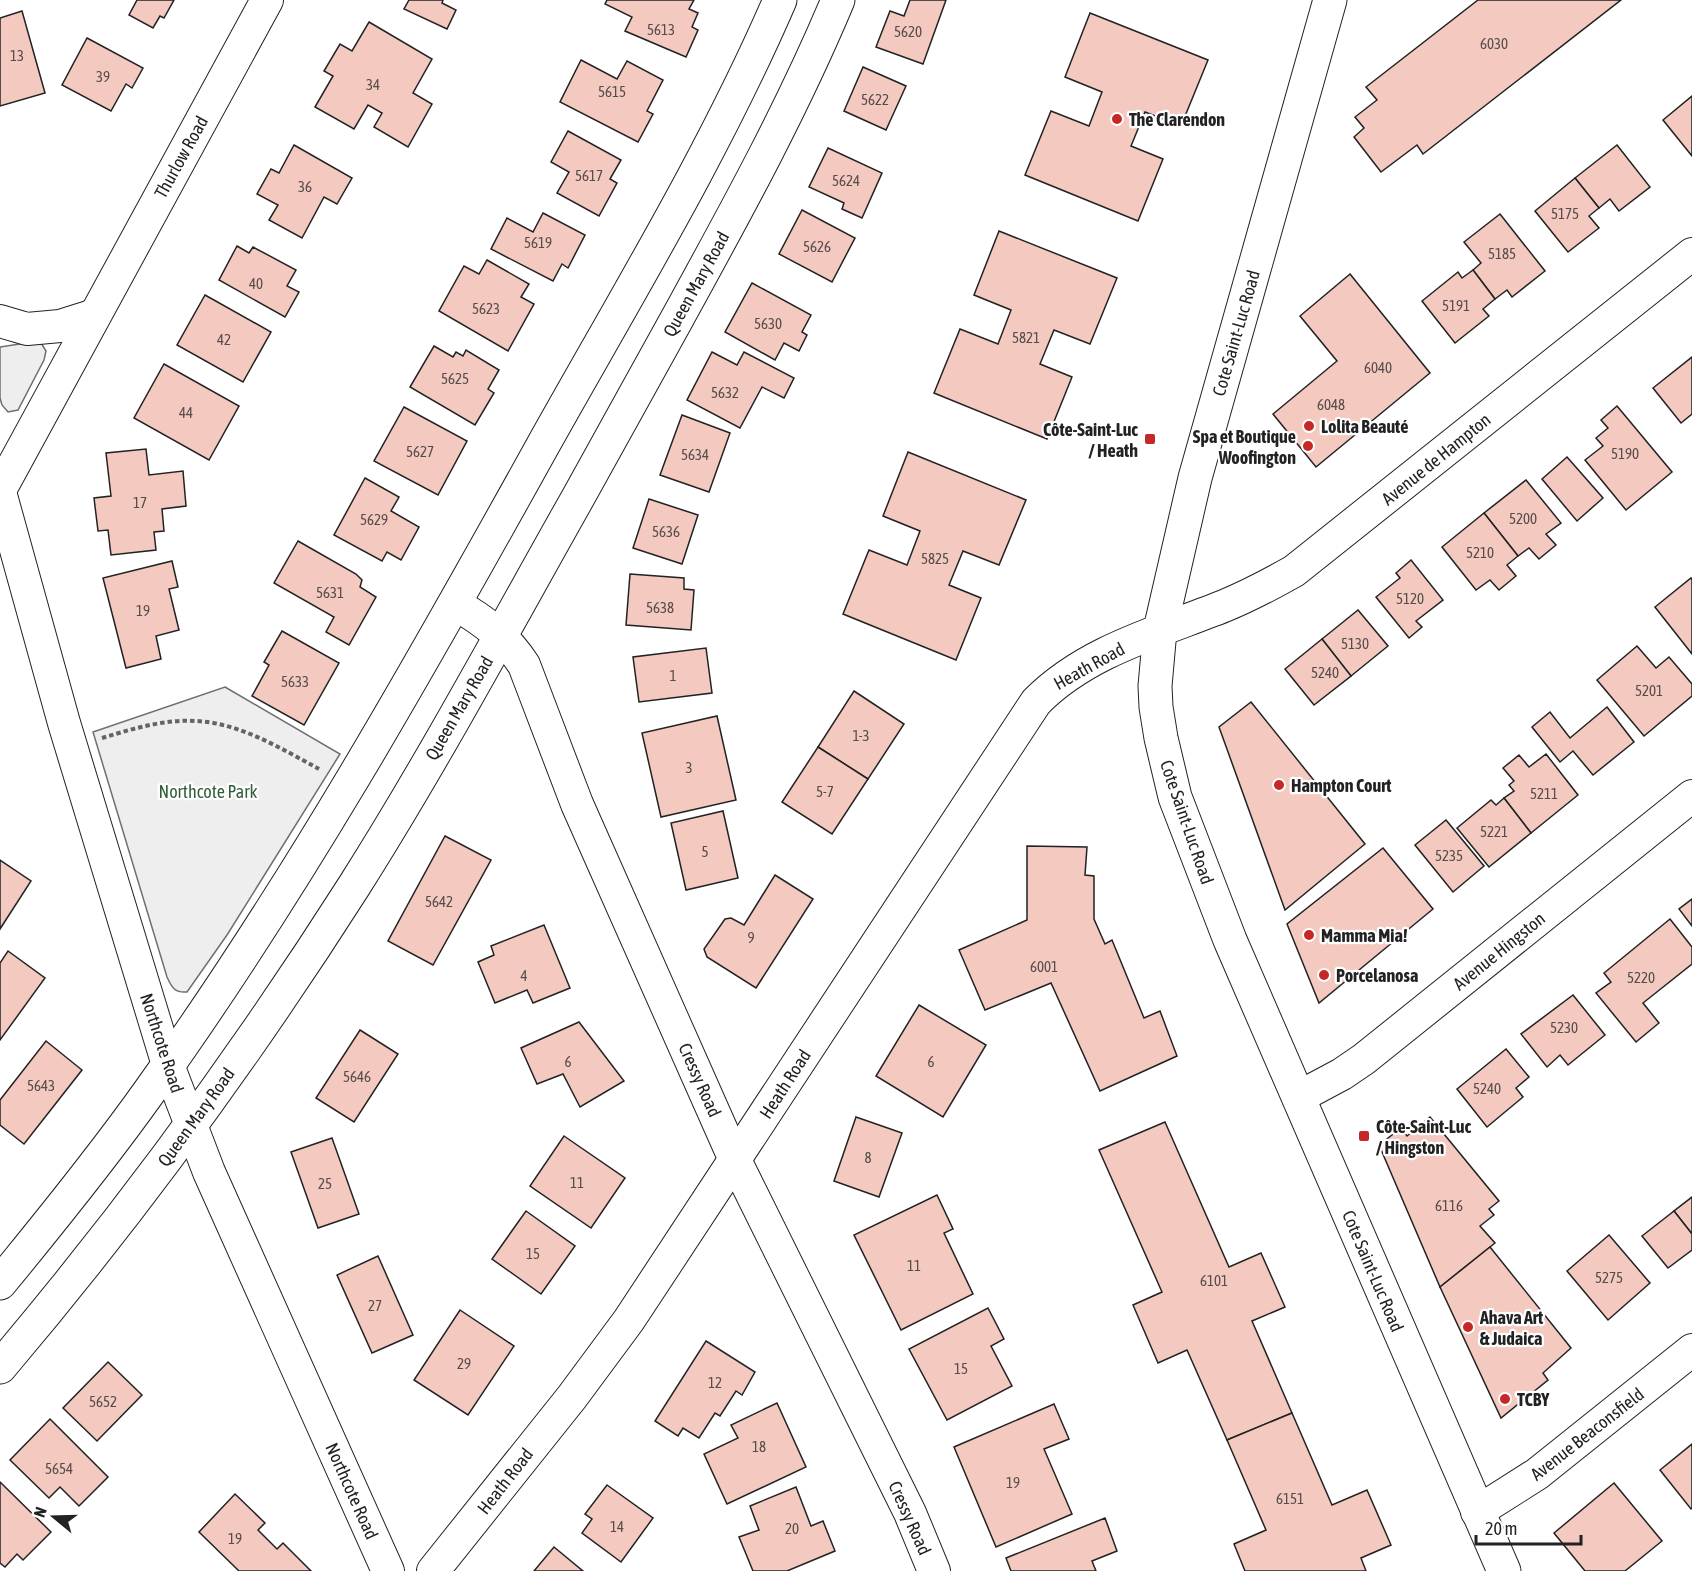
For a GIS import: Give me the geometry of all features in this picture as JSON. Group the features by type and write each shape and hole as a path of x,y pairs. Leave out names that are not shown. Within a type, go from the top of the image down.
{"street":[{"name":"Thurlow Road","path":"0,491 267,0"},
{"path":"0,1283 114,1139 168,1065 252,939 349,785 455,603 685,193 732,102 780,0"},
{"name":"Queen Mary Road","path":"0,1367 109,1236 191,1126 345,900 400,811 501,636 754,178 798,90 838,0"},
{"name":"Cote Saint-Luc Road","path":"1329,0 1195,478 1160,630 1156,707 1175,796 1230,940 1504,1571"},
{"name":"Avenue de Hampton","path":"1160,630 1264,588 1294,571 1692,254"},
{"path":"0,321 27,329 60,326 95,315"},
{"name":"Northcote Road","path":"0,491 71,747 168,1065 219,1193 388,1571"},
{"name":"Cressy Road","path":"455,603 486,623 501,636 524,665 577,804 735,1160 910,1514 934,1571"},
{"name":"Heath Road","path":"434,1571 572,1397 629,1320 1036,702 1051,686 1079,667 1160,630"},
{"name":"Avenue Hingston","path":"1299,1097 1342,1074 1364,1059 1692,796"},
{"name":"Avenue Beaconsfield","path":"1477,1512 1537,1474 1692,1350"}],"path":[{"path":"95,740 166,723 195,721 217,723 269,742 328,773"}],"green space":[{"path":"41,343 46,351 44,360 18,410 8,412 0,398 0,347"},
{"name":"Northcote Park","path":"225,687 340,754 227,935 187,992 180,992 172,987 167,977 93,732"}],"building":[{"path":"137,0 174,0 164,18 160,16 153,28 129,15"},
{"path":"409,0 443,0 442,3 456,10 447,29 404,9"},
{"path":"607,0 694,0 689,9 698,13 692,27 698,30 686,57 625,31 632,17 605,4"},
{"path":"910,0 946,0 923,64 876,47 890,11 904,16"},
{"path":"1478,0 1621,0 1423,154 1417,145 1381,172 1354,137 1364,128 1355,117 1377,100 1366,87"},
{"path":"22,11 45,93 0,106 0,18"},
{"name":"The Clarendon","path":"1090,13 1208,60 1181,126 1145,112 1131,146 1163,159 1138,221 1025,175 1051,111 1089,126 1102,92 1065,77"},
{"path":"369,22 432,59 413,93 432,104 408,147 374,127 382,113 368,105 354,129 315,107 333,76 324,71 340,44 352,51"},
{"path":"87,38 143,68 132,88 126,84 111,111 62,85"},
{"path":"581,60 617,79 627,61 663,80 647,111 653,114 638,142 560,102"},
{"path":"863,67 906,86 886,130 844,111"},
{"path":"1692,96 1692,156 1663,120"},
{"path":"568,131 621,160 610,179 617,183 599,216 557,193 569,172 551,162"},
{"path":"294,145 352,178 337,204 324,197 302,238 269,220 278,205 257,194 271,169 279,173"},
{"path":"1617,145 1650,187 1619,211 1610,199 1599,208 1575,178"},
{"path":"828,148 882,173 862,218 842,209 844,203 809,187"},
{"path":"1575,178 1599,208 1589,216 1599,228 1568,252 1535,211"},
{"path":"802,210 855,238 832,282 779,254"},
{"path":"543,213 585,235 568,268 562,264 553,281 491,249 507,218 533,232"},
{"path":"1500,214 1545,271 1512,297 1507,290 1495,299 1473,270 1481,263 1464,242"},
{"path":"999,231 1117,278 1090,344 1054,330 1040,364 1072,377 1047,439 934,393 960,329 998,344 1011,310 974,295"},
{"path":"237,246 249,253 253,247 296,270 287,286 299,292 285,317 219,280"},
{"path":"487,260 529,284 521,297 534,304 508,351 439,311 464,266 479,274"},
{"path":"1473,270 1495,299 1483,309 1489,316 1455,343 1422,301 1458,272 1462,278"},
{"path":"1350,274 1430,373 1316,467 1273,414 1337,361 1300,316"},
{"path":"752,283 811,315 802,332 807,335 799,351 784,343 775,360 725,332"},
{"path":"205,295 271,332 243,382 177,345"},
{"path":"434,346 453,357 456,352 463,356 466,350 499,370 488,389 494,393 475,425 410,387"},
{"path":"712,352 737,365 744,352 794,378 784,398 762,387 740,428 687,400"},
{"path":"1692,357 1692,414 1681,423 1653,388"},
{"path":"164,364 239,406 209,460 134,418"},
{"path":"1617,406 1672,472 1626,510 1585,460 1603,446 1596,438 1608,428 1601,420"},
{"path":"404,407 467,441 438,495 374,461"},
{"path":"682,415 730,433 709,492 660,475"},
{"path":"146,449 149,475 183,471 186,506 162,509 164,531 154,532 156,550 111,555 108,530 98,531 94,498 111,496 106,453"},
{"path":"908,452 1026,500 999,565 963,551 949,585 981,598 956,660 843,614 869,550 907,565 920,531 883,516"},
{"path":"1567,457 1603,498 1577,521 1542,479"},
{"path":"365,478 399,497 391,511 419,527 401,560 387,552 382,561 334,535"},
{"path":"1526,480 1561,523 1546,534 1556,545 1539,559 1529,548 1518,556 1484,513"},
{"path":"649,499 698,515 682,564 633,548"},
{"path":"1484,513 1518,556 1507,565 1516,576 1499,590 1490,580 1476,590 1442,547"},
{"path":"298,541 356,574 362,580 360,587 376,597 349,645 326,632 334,617 274,583"},
{"path":"1411,560 1443,600 1416,621 1422,627 1409,638 1376,597 1400,578 1396,573"},
{"path":"172,561 178,587 169,589 179,630 156,636 161,659 126,668 103,578"},
{"path":"630,574 684,578 684,589 694,590 691,630 626,625"},
{"path":"1691,578 1692,580 1692,654 1655,607"},
{"path":"1358,610 1388,646 1351,676 1322,639"},
{"path":"282,631 339,663 304,725 252,696 269,665 264,662"},
{"path":"1322,639 1351,676 1314,705 1285,669"},
{"path":"1637,646 1656,668 1669,657 1692,684 1692,696 1644,736 1597,680"},
{"path":"706,648 712,693 639,702 633,657"},
{"path":"854,691 904,724 868,779 818,747"},
{"name":"Hampton Court","path":"1251,702 1365,844 1285,910 1219,727"},
{"path":"1607,707 1634,742 1593,775 1573,751 1560,762 1532,727 1550,712 1570,738"},
{"path":"717,716 736,800 661,817 642,733"},
{"path":"818,747 868,779 832,834 782,802"},
{"path":"1546,754 1578,795 1531,833 1504,798 1514,791 1509,785 1514,781 1503,768 1519,755 1529,767"},
{"path":"1504,798 1531,833 1489,867 1457,828 1491,800 1496,805"},
{"path":"723,811 738,878 686,890 671,823"},
{"path":"1446,820 1484,866 1453,892 1415,845"},
{"path":"445,836 491,860 433,965 388,941"},
{"path":"1027,846 1087,847 1085,875 1094,876 1094,919 1105,944 1112,940 1144,1018 1160,1011 1177,1056 1100,1091 1051,983 985,1010 959,950 1027,920"},
{"path":"1383,848 1433,909 1319,1003 1287,924"},
{"path":"0,860 31,881 0,929"},
{"path":"775,875 813,899 756,988 707,957 704,949 725,919 731,918 744,925"},
{"path":"1692,899 1692,926 1679,909"},
{"path":"1670,919 1692,947 1692,964 1643,1003 1659,1023 1636,1042 1596,993 1611,982 1604,973"},
{"path":"544,925 570,988 533,1003 527,990 495,1003 478,962 494,955 491,946"},
{"path":"8,951 45,978 0,1040 0,963"},
{"path":"1573,995 1605,1035 1568,1065 1560,1055 1547,1067 1521,1034"},
{"path":"919,1005 986,1045 943,1117 876,1076"},
{"path":"579,1022 624,1081 580,1107 563,1074 537,1084 521,1048"},
{"path":"360,1030 398,1054 354,1122 316,1098"},
{"path":"46,1041 82,1070 24,1144 0,1125 0,1100"},
{"path":"1506,1049 1529,1077 1516,1088 1523,1097 1487,1127 1457,1089"},
{"path":"856,1117 902,1133 879,1197 834,1181"},
{"path":"1430,1117 1499,1201 1489,1209 1494,1215 1480,1226 1495,1243 1440,1287 1379,1145 1401,1128 1407,1136"},
{"path":"1165,1122 1229,1267 1261,1253 1285,1307 1252,1321 1292,1413 1227,1440 1187,1350 1158,1363 1133,1305 1162,1292 1099,1150"},
{"path":"564,1136 625,1178 591,1228 530,1186"},
{"path":"332,1138 359,1214 318,1228 291,1152"},
{"path":"937,1195 953,1229 944,1233 973,1294 901,1330 854,1235"},
{"path":"1692,1197 1692,1234 1674,1211"},
{"path":"526,1211 575,1246 541,1294 492,1259"},
{"path":"1674,1211 1692,1234 1692,1250 1668,1268 1642,1236"},
{"path":"1609,1235 1650,1283 1608,1320 1567,1271"},
{"path":"1490,1247 1571,1348 1543,1373 1548,1380 1501,1418 1440,1287"},
{"path":"378,1256 413,1335 372,1353 337,1275"},
{"path":"988,1308 1004,1339 991,1346 1012,1386 947,1420 909,1349"},
{"path":"460,1310 514,1346 468,1415 414,1380"},
{"path":"706,1341 755,1372 742,1395 736,1391 720,1416 715,1413 699,1438 683,1428 678,1436 655,1421"},
{"path":"108,1362 142,1395 97,1441 63,1408"},
{"path":"777,1403 806,1467 727,1504 704,1454 738,1438 731,1425"},
{"path":"1054,1404 1069,1439 1044,1449 1072,1514 996,1547 954,1447"},
{"path":"1292,1413 1332,1505 1367,1490 1391,1545 1361,1558 1366,1571 1245,1571 1234,1544 1266,1530 1227,1440"},
{"path":"50,1419 108,1477 79,1506 60,1487 49,1498 10,1460"},
{"path":"1692,1444 1692,1508 1691,1509 1660,1470"},
{"path":"0,1482 51,1532 23,1560 17,1554 5,1567 0,1563"},
{"path":"1614,1483 1662,1541 1625,1571 1585,1571 1554,1533"},
{"path":"607,1485 653,1518 621,1562 582,1533 592,1519 585,1514"},
{"path":"796,1487 811,1526 823,1521 835,1551 787,1571 753,1571 739,1537 759,1530 750,1506"},
{"path":"235,1494 265,1523 258,1530 277,1549 283,1543 311,1571 239,1571 199,1532"},
{"path":"1105,1518 1117,1551 1092,1561 1096,1571 1011,1571 1006,1558"},
{"path":"554,1547 583,1571 534,1571"}],"place":[{"name":"The Clarendon","path":"1117,119"},
{"name":"Lolita Beauté","path":"1309,426"},
{"name":"Côte-Saint-Luc / Heath","path":"1150,439"},
{"name":"Spa et Boutique Woofington","path":"1308,446"},
{"name":"Hampton Court","path":"1279,785"},
{"name":"Mamma Mia!","path":"1309,935"},
{"name":"Porcelanosa","path":"1324,975"},
{"name":"Côte-Saint-Luc / Hingston","path":"1364,1136"},
{"name":"Ahava Art & Judaica","path":"1468,1327"},
{"name":"TCBY","path":"1505,1399"}]}
